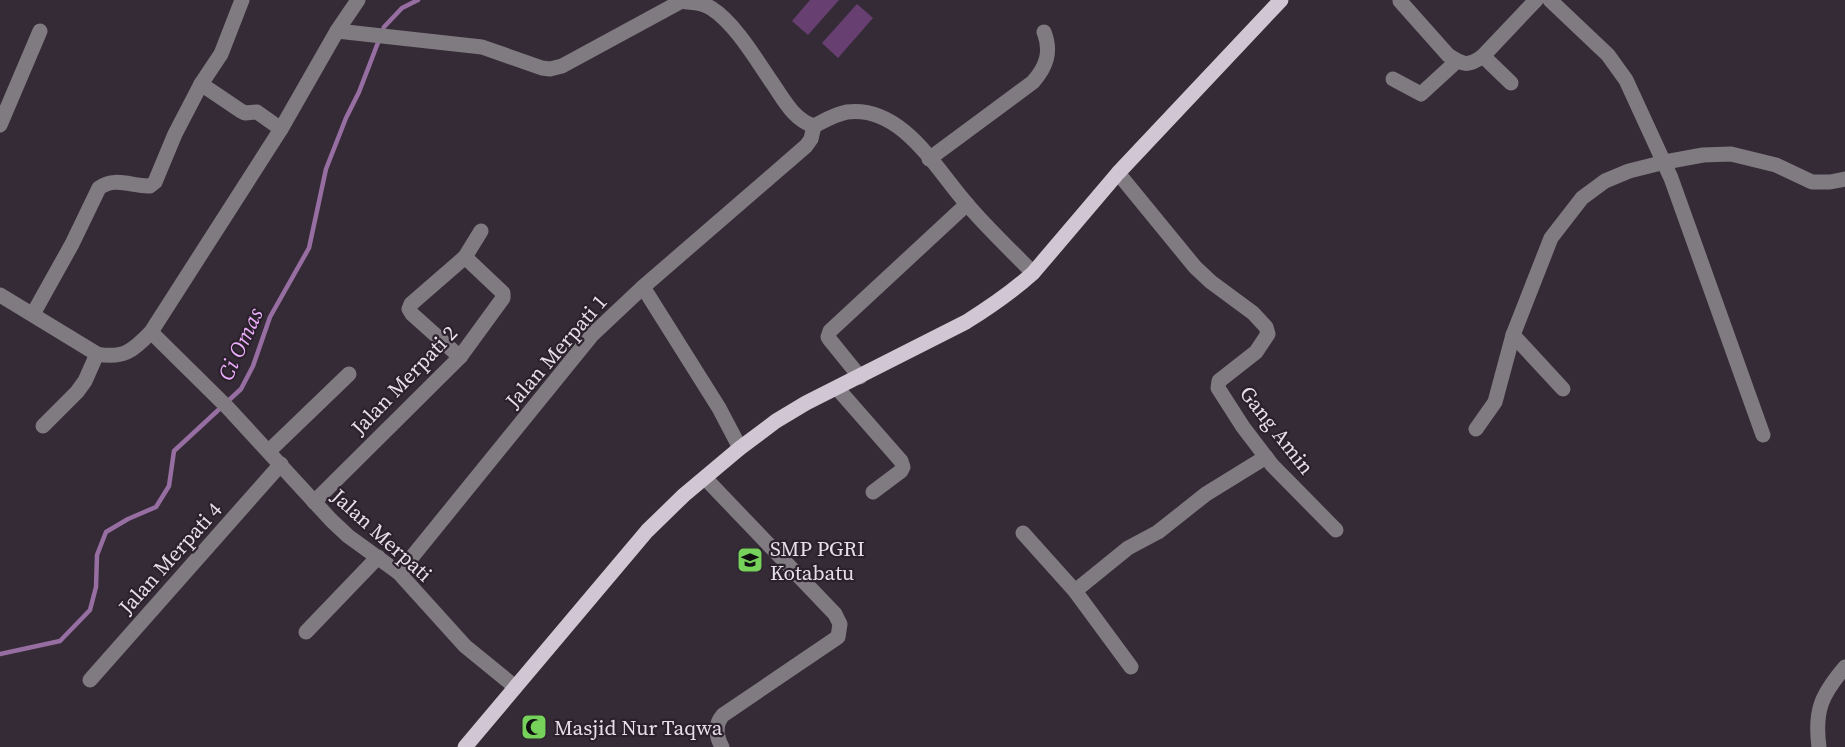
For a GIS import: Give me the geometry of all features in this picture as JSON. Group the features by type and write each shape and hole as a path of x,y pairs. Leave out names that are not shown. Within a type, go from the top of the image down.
{"main road":[{"path":"465,747 514,686 647,531 667,511 740,448 776,421 966,322 991,307 1033,273 1118,173 1281,0"}],"street":[{"path":"33,314 72,244 99,188 105,183 116,181 145,186 150,186 155,182 175,134 201,84 221,54 242,0"},
{"path":"0,295 97,354 112,357 124,354 143,340 151,332 281,129 337,31 358,0"},
{"path":"1400,1 1448,55 1457,61 1470,64 1483,56 1536,0"},
{"path":"1550,0 1617,66 1665,162 1763,435"},
{"path":"337,31 482,47 550,69 562,66 678,1 702,4 722,17 763,68 794,115 807,124 814,126 840,113 850,112 872,114 897,125 918,145 967,204 1033,273"},
{"path":"0,125 40,31"},
{"path":"930,159 1033,82 1043,70 1048,55 1048,42 1044,32"},
{"path":"1483,56 1511,82"},
{"path":"1393,79 1420,94 1457,61"},
{"path":"201,84 241,111 257,112 281,129"},
{"name":"Jalan Merpati 1","path":"399,573 580,350 643,287 806,146 811,139 814,126"},
{"path":"1476,429 1495,402 1513,335 1551,238 1582,198 1605,181 1629,171 1665,162 1731,153 1776,165 1812,182 1845,180"},
{"name":"Gang Amin","path":"1118,173 1202,274 1253,313 1266,327 1268,334 1263,345 1219,381 1218,386 1243,427 1266,457 1336,530"},
{"path":"860,377 828,337 830,331 967,204"},
{"path":"460,357 411,314 409,309 411,304 465,257 481,231"},
{"name":"Jalan Merpati 2","path":"314,502 460,357 504,295 465,257"},
{"path":"643,287 713,399 740,448"},
{"name":"Jalan Merpati","path":"151,332 228,408 348,536 399,573 465,646 514,686"},
{"path":"1513,335 1563,389"},
{"path":"43,426 77,392 88,376 97,354"},
{"path":"269,451 349,374"},
{"path":"837,388 901,461 903,467 901,471 873,492"},
{"path":"1075,591 1122,552 1158,532 1206,494 1266,457"},
{"name":"Jalan Merpati 4","path":"90,680 281,464"},
{"path":"705,478 835,614 840,624 838,637 723,715 717,724 722,747"},
{"path":"1023,533 1075,591 1131,667"},
{"path":"306,632 378,557"},
{"path":"1819,747 1817,734 1822,699 1828,687 1845,667"}],"shaded area":[{"path":"810,0 839,0 808,35 792,21"},
{"path":"857,4 873,18 838,58 822,43"}],"waterway":[{"name":"Ci Omas","path":"0,654 60,641 90,610 96,587 97,555 106,532 156,507 169,486 174,451 241,389 253,366 270,317 309,248 326,169 384,27 402,8 418,0"}],"place":[{"name":"SMP PGRI Kotabatu","path":"750,560"},
{"name":"Masjid Nur Taqwa","path":"534,727"}]}
